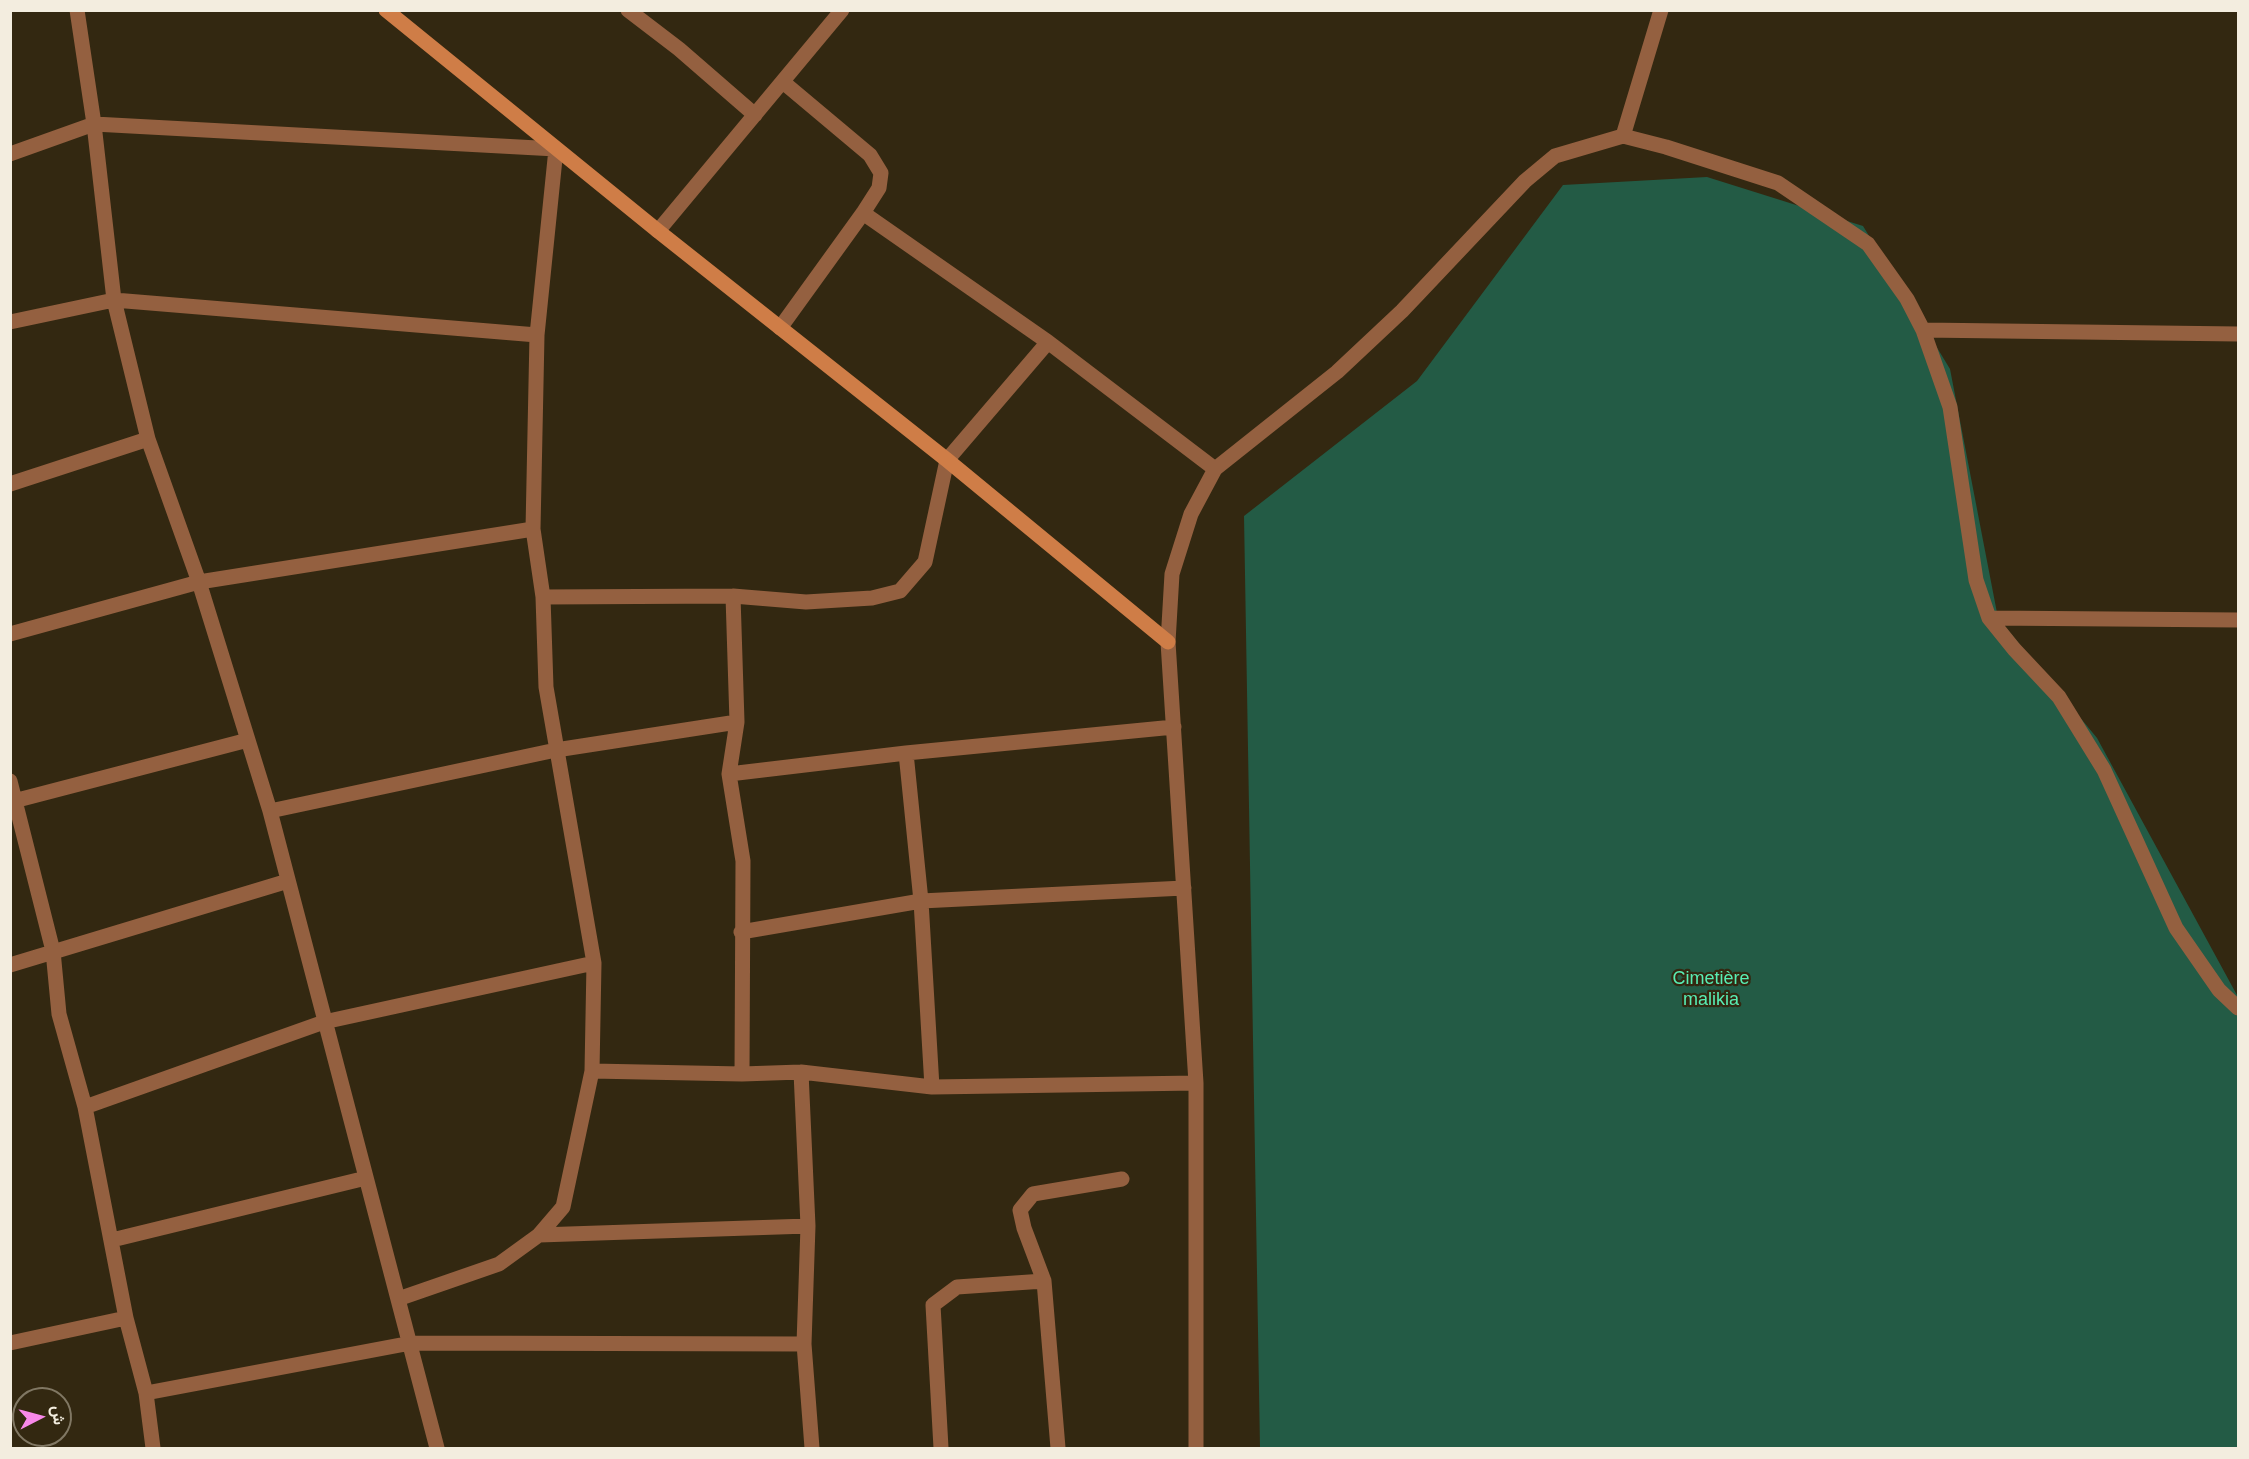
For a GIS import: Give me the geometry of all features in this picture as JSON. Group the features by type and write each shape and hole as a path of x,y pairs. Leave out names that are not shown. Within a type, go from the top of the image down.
{"street":[{"path":"77,10 94,124 114,300 148,439 199,582 270,811 437,1449"},
{"path":"386,10 658,231 947,460 1168,642"},
{"path":"628,10 679,49 755,115"},
{"path":"658,231 842,10"},
{"path":"1623,136 1661,10"},
{"path":"780,328 863,213 879,188 881,173 870,155 783,82"},
{"path":"10,154 94,124 555,148"},
{"path":"1196,1449 1196,1083 1168,642 1172,574 1191,514 1215,469 1337,372 1402,311 1524,181 1555,156 1623,136 1666,147 1778,183 1868,244 1907,299 1923,330 1950,407 1976,580 1989,618 2014,649 2060,697 2104,770 2176,928 2219,990 2238,1008"},
{"path":"398,1299 499,1264 539,1235 563,1207 592,1071 594,963 546,687 543,597 533,529 537,335 555,148"},
{"path":"863,213 1047,342 1215,469"},
{"path":"10,322 114,300 537,335"},
{"path":"1923,330 2238,334"},
{"path":"543,597 733,596 806,602 872,598 900,591 925,562 947,460 1047,342"},
{"path":"10,484 148,439"},
{"path":"10,634 199,582 533,529"},
{"path":"733,596 737,722 729,774 743,861 742,1074"},
{"path":"1989,618 2238,620"},
{"path":"270,811 556,750 737,722"},
{"path":"729,774 906,753 1174,726"},
{"path":"14,801 248,740"},
{"path":"906,753 921,901 932,1087"},
{"path":"10,781 52,951 59,1014 85,1107 126,1318 146,1393 153,1449"},
{"path":"10,965 288,881"},
{"path":"741,932 921,901 1184,888"},
{"path":"85,1107 324,1022 594,963"},
{"path":"592,1071 742,1074 801,1072 932,1087 1196,1083"},
{"path":"801,1072 808,1226 804,1344 812,1449"},
{"path":"112,1240 366,1178"},
{"path":"1058,1449 1044,1281 1024,1228 1020,1210 1033,1194 1122,1179"},
{"path":"539,1235 808,1226"},
{"path":"941,1449 933,1305 957,1287 1044,1281"},
{"path":"10,1343 126,1318"},
{"path":"146,1393 411,1343 804,1344"}],"green space":[{"name":"Cimetière malikia","path":"1707,177 1863,226 1950,369 1998,618 2097,738 2238,997 2238,1448 1260,1448 1244,516 1417,381 1563,185"}]}
